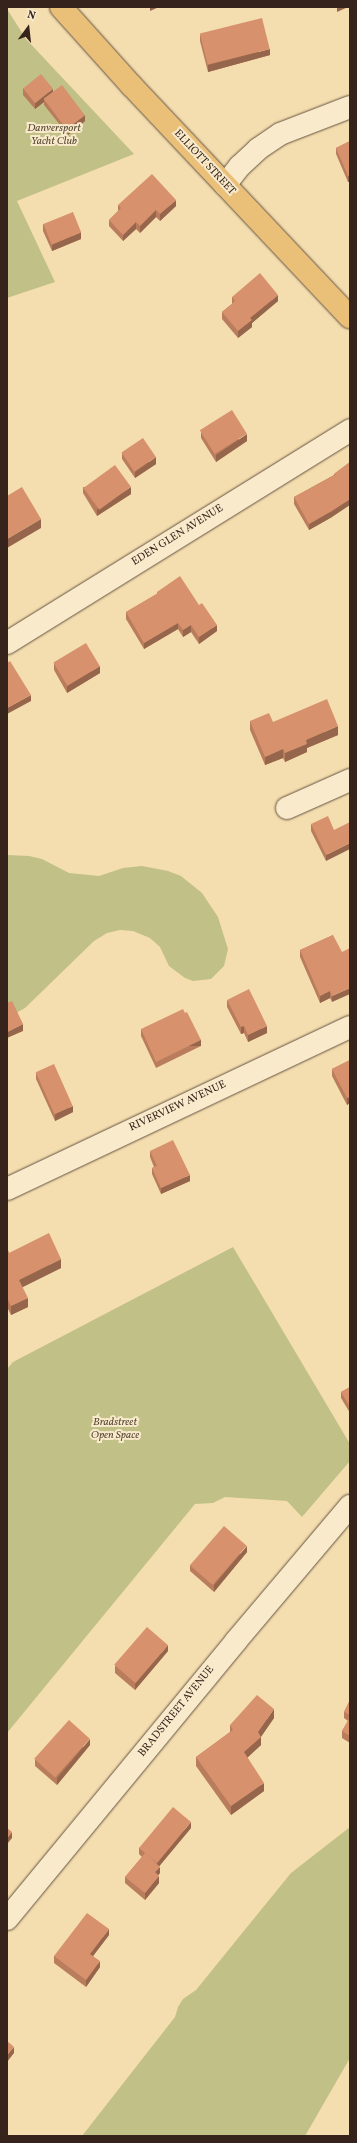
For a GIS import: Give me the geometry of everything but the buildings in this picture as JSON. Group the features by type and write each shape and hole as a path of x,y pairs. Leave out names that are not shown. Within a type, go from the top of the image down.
{"main road":[{"name":"ELLIOTT STREET","path":"61,7 131,85 350,317"}],"street":[{"path":"226,185 240,166 258,149 280,134 350,106"},
{"name":"EDEN GLEN AVENUE","path":"7,643 350,430"},
{"path":"287,808 350,780"},
{"name":"RIVERVIEW AVENUE","path":"7,1189 350,1027"},
{"name":"BRADSTREET AVENUE","path":"7,1919 236,1641 350,1506"}],"green space":[{"name":"Danversport Yacht Club","path":"7,9 26,39 134,154 17,201 55,282 7,298"},
{"path":"7,855 29,856 42,859 69,873 99,876 123,868 142,866 168,871 181,876 202,893 218,917 228,949 224,966 211,979 193,981 185,978 169,966 160,947 150,938 133,931 120,930 107,933 94,941 25,1008 7,1018"},
{"name":"Bradstreet Open Space","path":"233,1247 350,1444 350,1461 302,1517 287,1501 225,1497 213,1503 195,1504 7,1733 7,1369 13,1362"},
{"path":"350,1827 350,2058 305,2136 82,2136 175,2017 178,2007 183,1999 196,1990 291,1873"}]}
